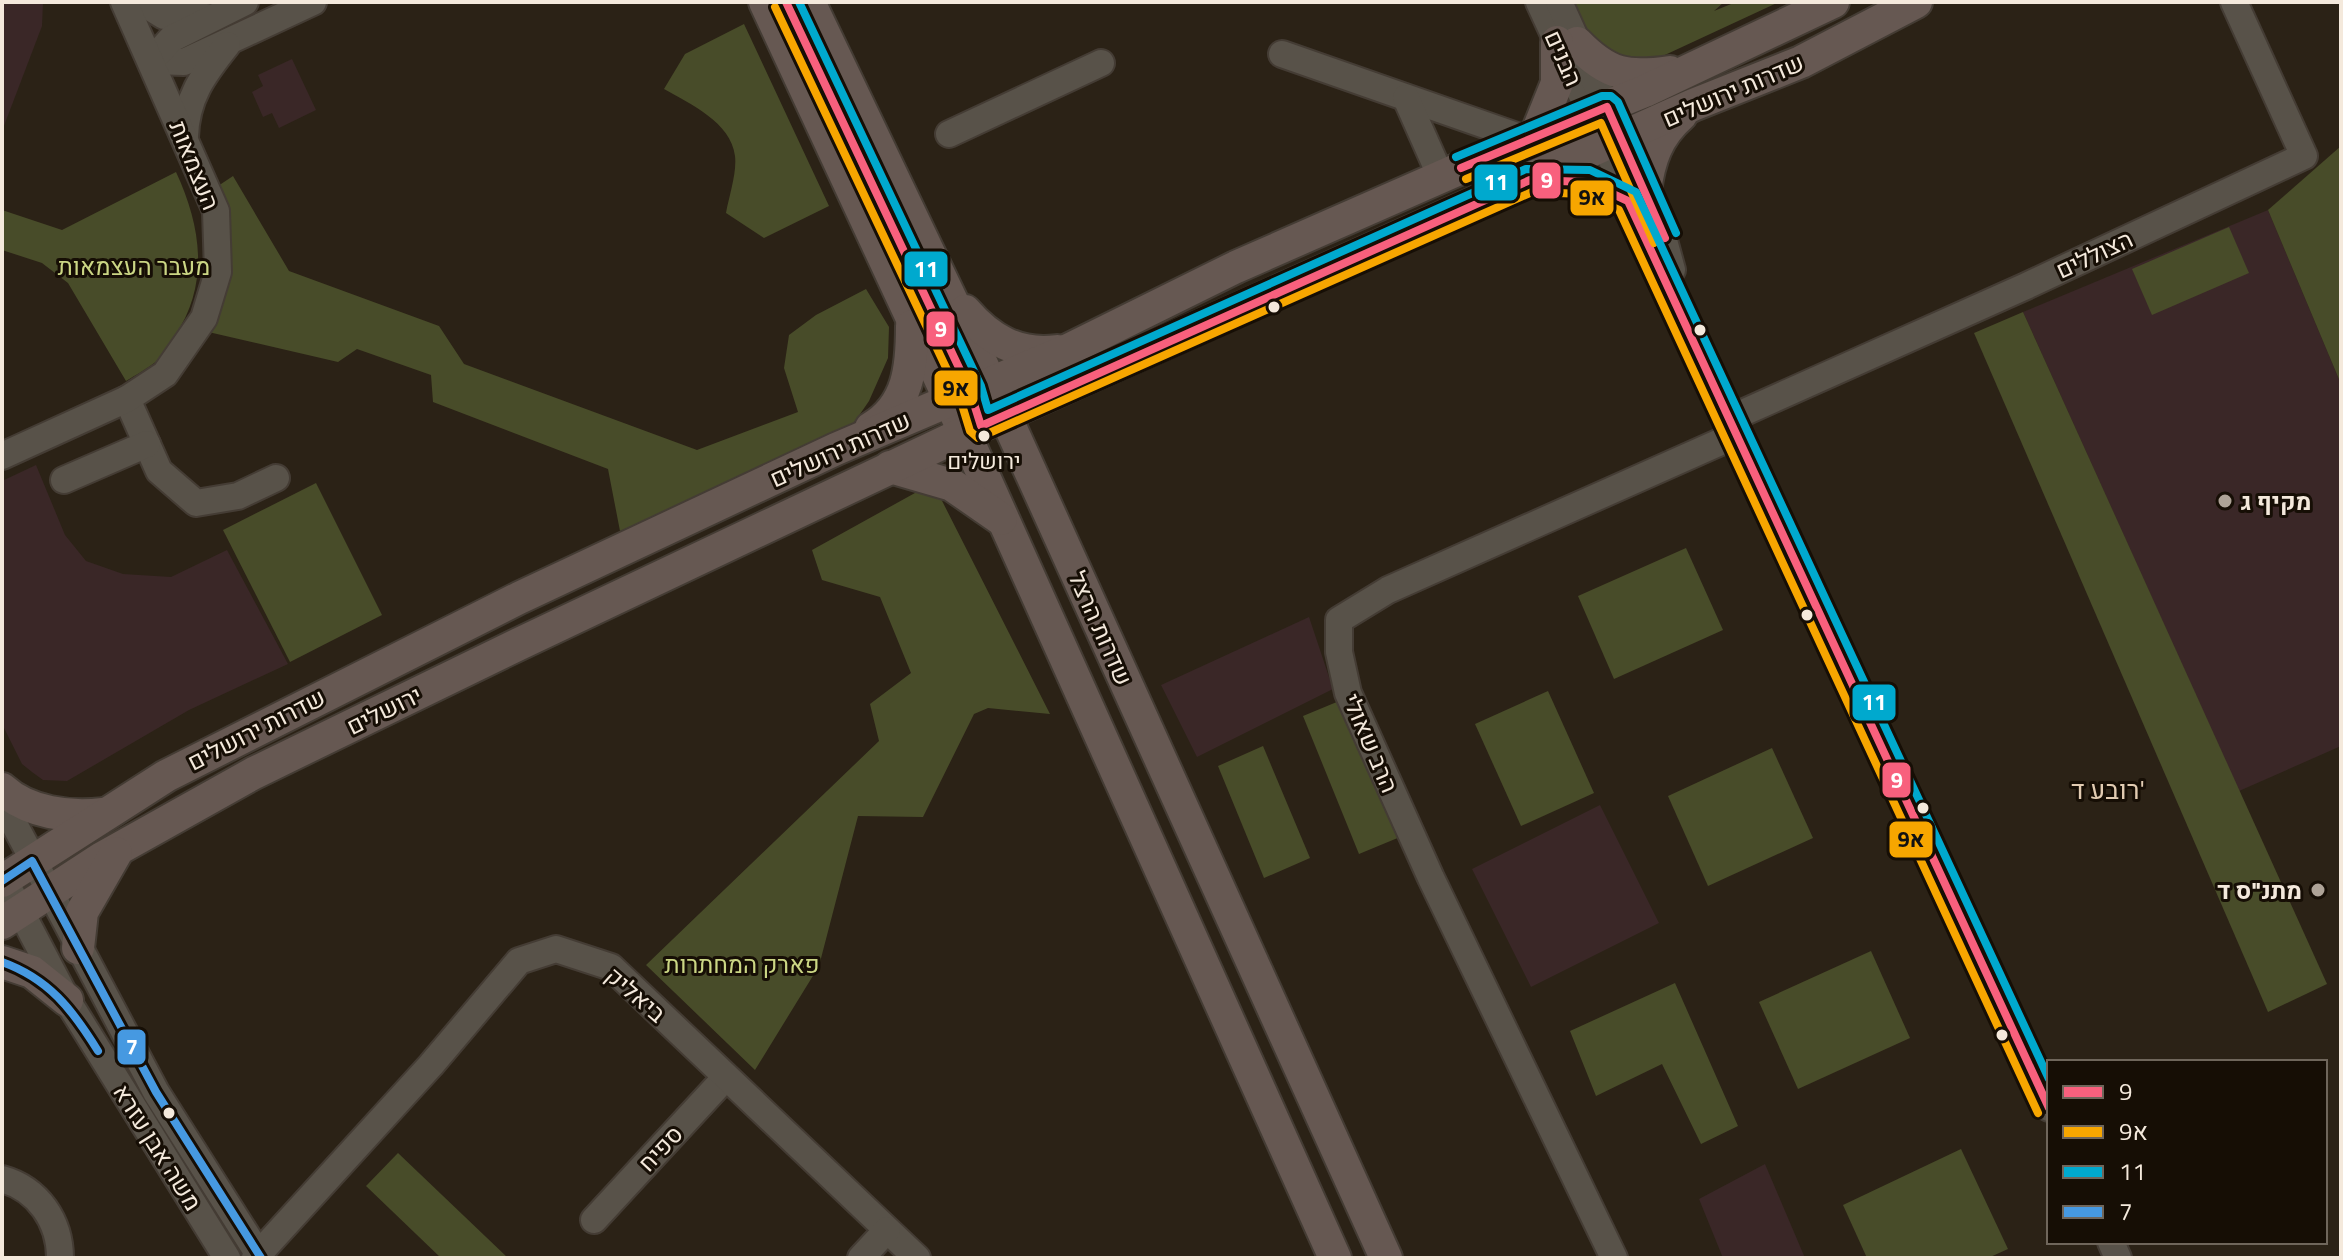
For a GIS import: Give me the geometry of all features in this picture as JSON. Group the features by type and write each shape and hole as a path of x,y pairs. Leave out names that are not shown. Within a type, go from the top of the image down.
{"main road":[{"name":"שדרות הרצל","path":"765,2 913,319 1335,1258"},
{"name":"שדרות הרצל","path":"809,2 949,293 1386,1258"},
{"name":"שדרות ירושלים","path":"2,879 103,814 242,735 519,598 836,449 1068,350 1236,267 1530,137 1693,69 1833,2"},
{"name":"שדרות ירושלים","path":"890,467 1693,105 1801,62 1916,2"},
{"path":"1530,137 1557,83 1567,42 1607,69 1624,74 1646,76 1693,69"},
{"path":"1530,180 1587,182 1636,196 1663,133 1693,105"},
{"path":"949,293 977,326 1005,345 1033,351 1068,350"},
{"path":"836,449 880,423 897,404 907,387 912,363 913,319"},
{"path":"890,467 952,485 1005,522"},
{"name":"ירושלים","path":"11,917 119,848 254,773 890,467"},
{"path":"2,789 30,805 53,813 80,817 103,814"},
{"path":"78,948 82,912 102,871 119,848"},
{"path":"2,962 32,972 67,1000"}],"street":[{"name":"העצמאות","path":"2,456 127,399 165,374 204,318 218,272 216,211 124,2"},
{"path":"141,2 164,16 214,17"},
{"path":"151,61 171,39 245,2"},
{"path":"151,61 184,62 313,2"},
{"name":"הבנים","path":"1539,2 1567,42 1636,196 1678,309 2047,1104"},
{"name":"הבנים","path":"1559,2 1567,42"},
{"name":"הצוללים","path":"1732,427 2304,156 2234,2"},
{"path":"185,137 186,113 202,76 231,40"},
{"path":"1282,54 1530,137"},
{"path":"949,134 1101,63"},
{"path":"1406,98 1441,177"},
{"path":"127,399 159,471 196,503 238,496 276,478"},
{"name":"הרב שאולי","path":"1614,1258 1431,878 1348,693 1339,652 1339,620 1388,590 1732,427"},
{"path":"64,480 147,444"},
{"name":"משה אבן עזרא","path":"2,801 156,1092 259,1257"},
{"name":"משה אבן עזרא","path":"2,879 11,917 67,1000 227,1258"},
{"name":"ביאליק","path":"259,1257 431,1065 519,961 556,949 611,967 917,1258"},
{"name":"ספיח","path":"594,1220 726,1077"},
{"path":"2,1179 28,1190 46,1208 57,1230 60,1258"},
{"path":"861,1258 887,1230"}],"shaded area":[{"path":"2,2 43,2 42,26 2,131"},
{"path":"292,59 316,110 279,128 272,113 263,117 252,92 263,86 258,75"},
{"name":"מקיף ג","path":"2268,210 2341,384 2341,746 2239,791 2023,312"},
{"path":"36,465 65,535 86,561 123,574 171,577 227,550 288,664 189,710 67,781 43,780 32,772 22,764 2,724 2,481"},
{"path":"1309,617 1333,689 1197,757 1161,685"},
{"path":"1600,805 1659,923 1531,987 1472,869"},
{"path":"1765,1164 1805,1258 1723,1258 1699,1199"}],"green space":[{"path":"1569,2 1724,2 1714,11 1736,2 1779,2 1639,67 1590,43"},
{"path":"744,24 829,206 764,238 726,213 735,156 726,133 708,115 664,89 685,54"},
{"path":"2341,146 2341,384 2268,210"},
{"name":"מעבר העצמאות","path":"176,172 185,192 196,234 197,275 193,296 186,316 162,355 126,381 68,283 42,263 2,250 2,210 62,230"},
{"path":"233,176 289,271 439,326 464,364 697,450 798,412 784,368 789,335 816,315 866,289 889,327 888,358 869,401 845,436 620,531 608,469 433,402 431,375 357,349 338,362 204,331 215,188"},
{"path":"2229,227 2249,273 2152,315 2132,269"},
{"path":"2023,312 2327,984 2268,1012 1974,333"},
{"path":"316,483 382,615 290,662 223,530"},
{"name":"פארק המחתרות","path":"933,483 1050,714 988,708 974,714 923,817 858,816 819,966 755,1070 646,965 879,741 870,704 911,673 880,597 822,580 812,550"},
{"path":"1686,548 1723,630 1614,679 1578,596"},
{"path":"1548,691 1594,793 1521,826 1475,724"},
{"path":"1344,699 1400,837 1359,854 1303,716"},
{"path":"1263,746 1310,858 1264,878 1218,766"},
{"path":"1772,748 1813,838 1708,886 1668,796"},
{"path":"1871,951 1910,1038 1798,1089 1759,1002"},
{"path":"1675,983 1738,1126 1701,1144 1662,1064 1596,1096 1570,1031"},
{"path":"1961,1149 2008,1249 1988,1258 1867,1258 1843,1205"},
{"path":"398,1153 508,1258 441,1258 366,1186"}],"transit line":[{"name":"9","path":"786,2 970,391 981,426 1530,180 1587,182 1628,201 2047,1104"},
{"name":"11","path":"799,2 981,386 988,410 1526,169 1590,170 1636,192 2047,1075"},
{"name":"9א","path":"775,7 959,395 970,431 978,438 1532,192 1584,194 1619,210 2038,1113"},
{"name":"11","path":"1456,157 1602,96 1611,96 1618,102 1676,233"},
{"name":"9","path":"1461,168 1607,107 1665,238"},
{"name":"9א","path":"1466,179 1601,123 1654,243"},
{"name":"7","path":"2,881 32,861 156,1092 261,1258"},
{"name":"7","path":"2,962 33,977 58,997 98,1051"}],"place":[{"name":"ירושלים","path":"984,436"},
{"name":"מקיף ג","path":"2225,501"},
{"name":"מתנ\"ס ד","path":"2318,890"}],"district":[{"name":"רובע ד'","path":"2108,789"}]}
